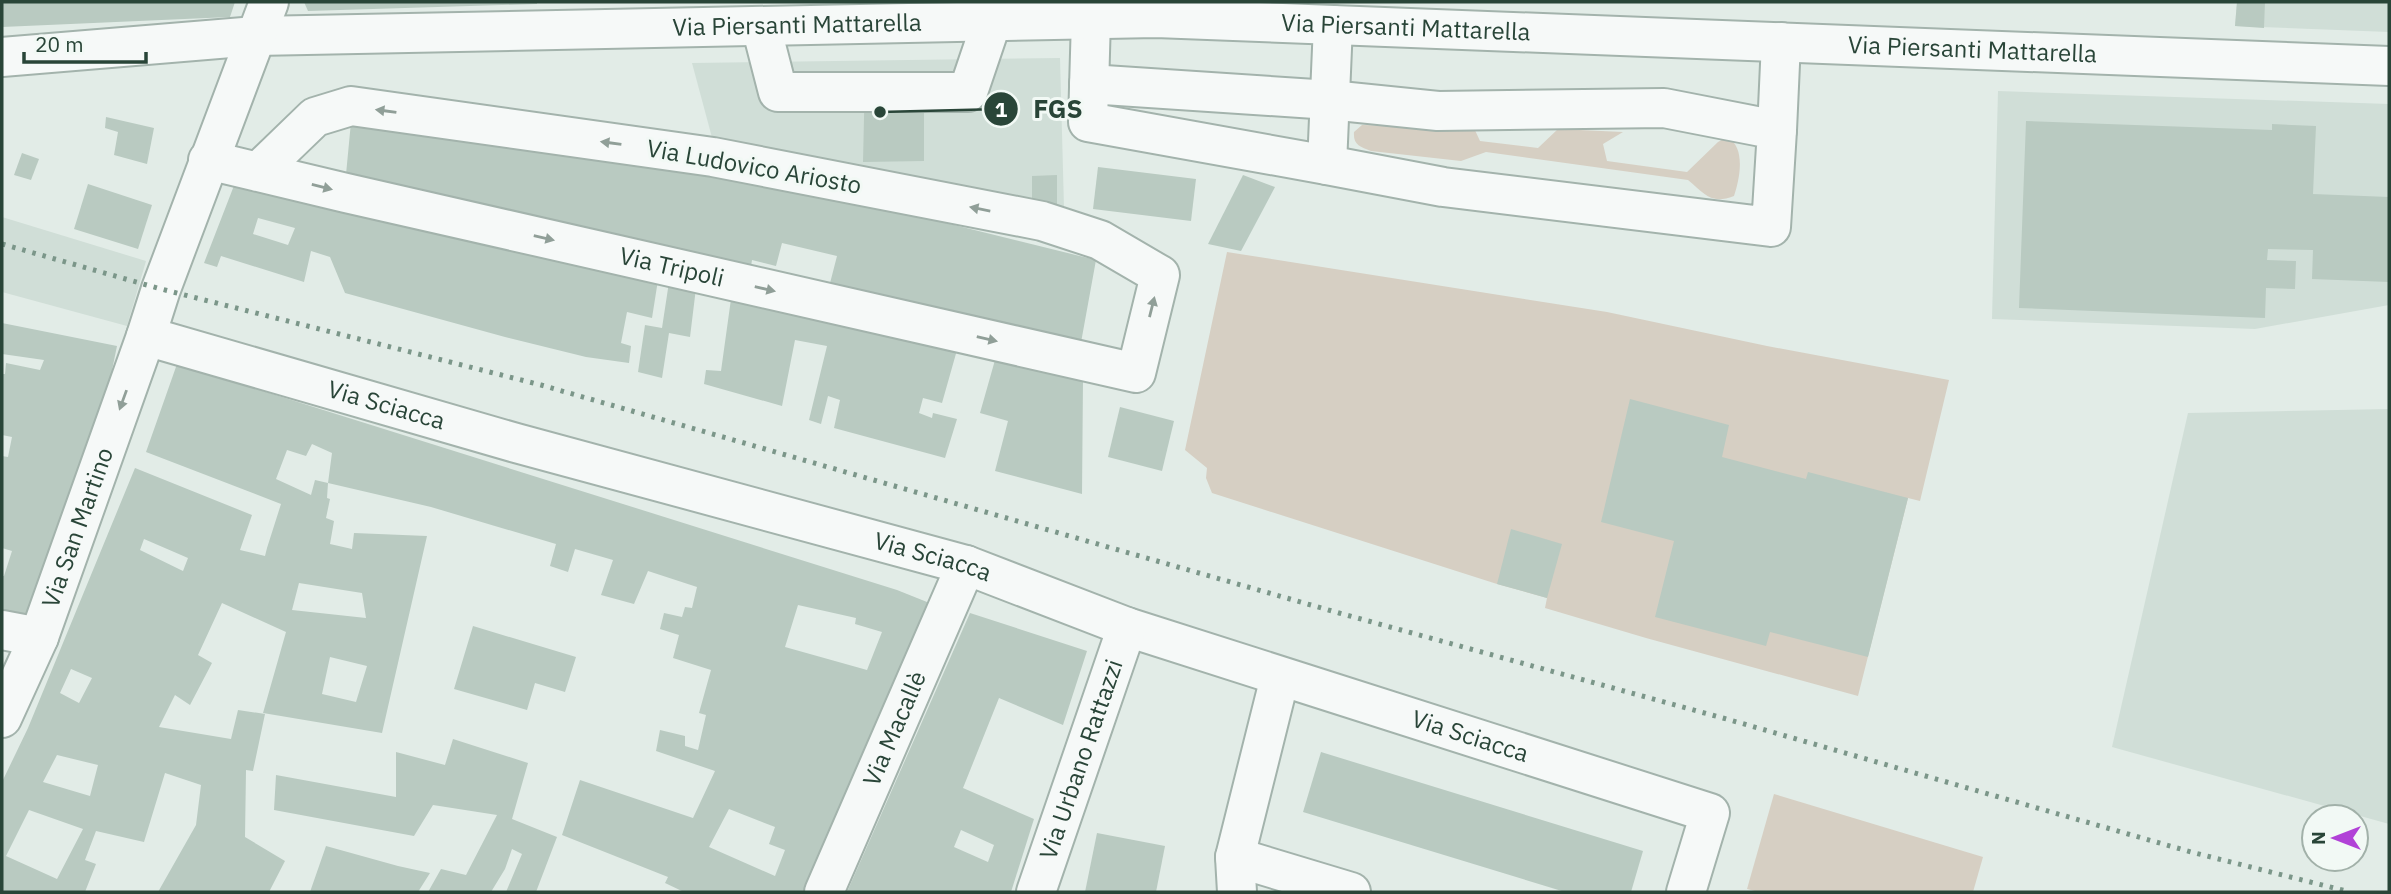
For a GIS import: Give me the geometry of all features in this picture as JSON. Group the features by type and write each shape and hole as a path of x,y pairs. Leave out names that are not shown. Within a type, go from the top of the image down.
{"street":[{"name":"Via Piersanti Mattarella","path":"2,57 263,19 761,26 978,15 1334,24 2389,66"},
{"path":"761,26 778,92 968,92 978,15"},
{"name":"Via San Martino","path":"2,718 39,637 161,289 263,19"},
{"path":"1091,19 1088,122 1443,187 1771,227 1781,42"},
{"path":"1327,165 1334,24"},
{"path":"1089,84 1330,100 1438,111 1664,108 1777,130"},
{"name":"Via Ludovico Ariosto","path":"258,172 315,117 351,106 713,157 1042,221 1100,240 1160,275 1136,373"},
{"name":"Via Tripoli","path":"208,160 1136,373"},
{"name":"Via Sciacca","path":"146,336 516,443 966,565 1127,627 1710,813 1686,892"},
{"name":"Via Macallè","path":"824,892 966,565"},
{"name":"Via Urbano Rattazzi","path":"1036,892 1127,627"},
{"path":"2,630 39,637"},
{"path":"1280,677 1236,875 1352,892"}],"shaded area":[{"path":"2237,2 2389,2 2389,32 2235,26"},
{"path":"1060,58 1064,208 714,145 692,63"},
{"path":"1998,91 2389,104 2389,305 2255,329 1992,319"},
{"path":"1362,125 1474,128 1480,141 1538,148 1558,129 1623,132 1603,144 1607,161 1687,172 1718,142 1727,137 1737,148 1739,155 1738,181 1734,196 1714,199 1688,180 1486,152 1461,161 1371,151 1356,143 1354,132"},
{"path":"2,217 146,261 127,326 2,292"},
{"path":"1227,252 1607,312 1767,346 1949,380 1920,501 1908,498 1858,696 1545,608 1547,598 1212,493 1206,478 1207,468 1185,450"},
{"path":"2389,409 2389,824 2370,819 2370,803 2313,803 2112,747 2188,413"},
{"path":"1774,794 1983,857 1973,892 1759,892 1747,889"}],"building":[{"path":"2,2 235,2 230,17 2,27"},
{"path":"304,2 537,2 537,4 308,11"},
{"path":"2237,2 2265,2 2264,28 2235,26"},
{"path":"924,72 924,161 863,162 865,73"},
{"path":"106,117 154,128 147,164 114,155 118,132 105,128"},
{"path":"2026,121 2272,130 2272,124 2316,126 2313,194 2389,197 2389,282 2312,279 2313,250 2268,249 2267,260 2296,261 2295,289 2266,288 2265,318 2019,308"},
{"path":"351,122 792,185 1096,260 1080,348 828,291 837,256 782,243 776,266 752,260 750,273 345,185"},
{"path":"22,153 39,159 31,180 14,175"},
{"path":"1098,167 1196,179 1191,221 1093,209"},
{"path":"1057,175 1057,206 1032,202 1032,176"},
{"path":"1243,175 1275,187 1241,251 1208,244"},
{"path":"235,183 658,280 652,318 627,312 621,343 631,346 629,363 586,357 345,293 330,257 311,251 304,282 221,256 217,267 204,263","holes":["258,218 295,228 288,245 253,234"]},
{"path":"88,184 152,205 138,249 74,229"},
{"path":"669,282 696,288 690,337 669,333 662,378 638,372 645,325 662,328"},
{"path":"731,299 957,350 942,403 923,398 919,413 932,418 933,413 957,419 945,458 834,428 840,400 828,396 821,424 809,420 827,346 795,340 782,406 704,384 706,370 721,371"},
{"path":"2,323 117,346 111,375 33,619 2,613 2,576 12,551 2,548 2,456 8,457 12,437 2,435 2,374 5,374 6,363 40,370 44,360 2,354"},
{"path":"995,360 1083,379 1082,494 995,471 1008,421 980,413"},
{"path":"177,364 897,590 932,604 804,892 684,892 665,883 668,877 562,835 580,780 693,818 715,771 656,751 660,730 685,736 685,746 698,750 706,715 699,713 711,670 673,658 679,635 660,629 664,613 682,617 685,607 692,608 697,587 648,571 634,604 601,595 613,560 575,549 568,572 550,566 556,544 431,507 328,483 327,498 330,499 326,518 334,521 330,544 352,549 354,533 427,536 382,733 263,713 286,632 222,603 198,655 212,663 190,705 175,695 159,727 231,739 238,710 265,714 253,771 246,770 245,837 285,861 269,892 158,892 196,825 201,785 165,773 144,842 96,831 85,860 96,864 85,892 2,892 2,782 28,728 135,468 252,515 240,550 265,556 281,504 146,452","holes":["312,444 332,453 328,483 315,480 311,495 276,479 287,450 306,456","144,539 188,558 183,571 140,550","299,583 362,593 366,618 292,610","798,605 856,618 855,624 882,632 867,670 785,647","330,657 367,666 356,702 322,694","71,669 92,678 79,703 60,693","57,755 98,765 90,796 43,782","729,809 775,827 769,844 785,850 775,876 709,847","29,810 83,829 57,879 6,856"]},
{"path":"1630,399 1729,425 1722,457 1806,479 1808,472 1908,498 1868,657 1770,632 1766,646 1655,617 1674,541 1601,522"},
{"path":"1120,407 1174,421 1162,471 1108,457"},
{"path":"1511,529 1562,544 1547,598 1497,584"},
{"path":"970,613 1087,651 1063,725 999,698 963,788 1034,819 1011,892 847,892","holes":["961,830 994,845 988,862 954,847"]},
{"path":"473,626 576,657 565,692 535,683 527,710 454,689"},
{"path":"453,739 528,763 512,819 557,837 536,892 506,892 522,854 512,849 505,869 491,892 428,892 441,869 466,875 497,815 433,805 414,836 274,810 276,775 396,797 396,752 445,765"},
{"path":"1321,752 1643,851 1631,892 1565,892 1303,812"},
{"path":"1097,833 1165,846 1156,892 1085,892"},
{"path":"326,846 430,873 418,892 310,892"}],"railway":[{"path":"2,244 161,289 541,385 2191,852 2350,892"}],"place":[{"name":"FGS","path":"880,112"}]}
